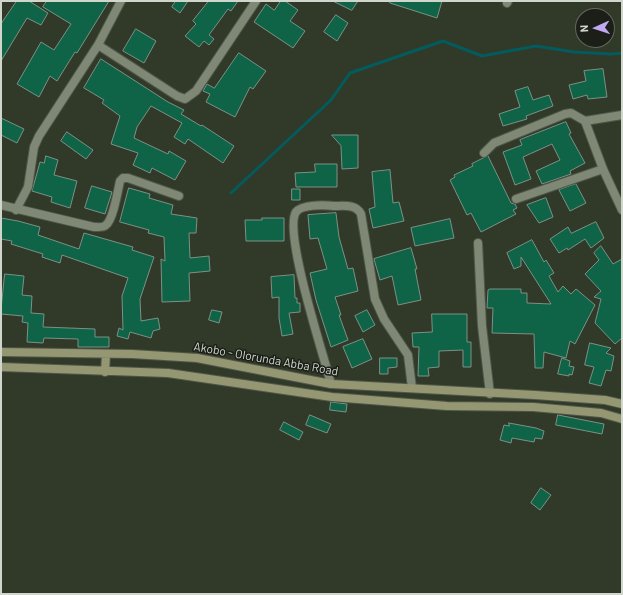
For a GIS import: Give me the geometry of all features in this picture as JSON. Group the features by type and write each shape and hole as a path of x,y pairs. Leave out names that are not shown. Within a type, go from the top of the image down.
{"main road":[{"name":"Akobo - Olorunda Abba Road","path":"1,352 106,354 196,358 331,384 605,400 622,404"},
{"path":"105,372 106,354"},
{"path":"1,367 192,376 332,397 447,406 533,407 601,413 622,419"}],"street":[{"path":"16,210 28,187 34,147 39,136 98,45 121,1"},
{"path":"98,45 177,96 186,98 196,91 256,1"},
{"path":"484,153 494,142 565,114 571,113 585,121 622,115"},
{"path":"585,121 603,169 622,210"},
{"path":"516,199 603,169"},
{"path":"1,205 16,210 103,227 108,224 120,181 123,178 128,178 179,196"},
{"path":"331,384 298,260 293,224 296,213 301,208 331,206 354,207 359,209 376,299 384,319 408,355 412,388"},
{"path":"478,243 482,326 490,394"}],"building":[{"path":"17,1 29,1 48,13 41,25 27,18 1,61 1,24"},
{"path":"47,1 109,1 77,53 75,52 57,81 50,76 39,97 17,84 41,42 54,50 71,24 43,7"},
{"path":"176,1 188,1 180,13 172,7"},
{"path":"209,1 238,1 231,11 228,9 209,35 214,39 209,45 204,41 199,47 185,36 196,24 193,21"},
{"path":"281,1 285,1 298,10 290,21 305,31 293,48 254,22 266,4 274,10"},
{"path":"333,1 358,1 352,10"},
{"path":"390,1 442,1 437,18 390,3"},
{"path":"336,15 348,23 337,41 324,32"},
{"path":"136,29 156,41 144,63 123,51"},
{"path":"239,53 266,71 253,89 250,87 235,117 206,102 210,94 203,91 207,84 214,88"},
{"path":"101,59 168,102 184,110 181,114 201,126 202,125 234,146 223,163 188,139 185,144 174,137 182,123 151,106 137,127 134,138 168,154 169,151 186,161 175,180 152,168 150,173 133,165 138,153 111,144 120,116 102,103 104,100 84,88"},
{"path":"603,69 607,97 588,99 587,95 573,99 569,85 586,81 584,71"},
{"path":"528,87 533,100 549,95 553,106 526,116 527,119 503,126 499,114 520,107 515,91"},
{"path":"1,118 24,129 17,143 1,135"},
{"path":"566,122 571,133 569,134 585,163 570,171 571,174 542,184 536,171 560,160 552,144 523,157 531,179 515,185 503,152 522,145 520,140"},
{"path":"67,132 93,150 86,159 61,141"},
{"path":"332,135 358,135 358,168 342,169 341,146"},
{"path":"46,156 58,160 54,175 77,181 70,208 51,202 52,197 32,191 40,162 44,163"},
{"path":"488,156 511,203 515,204 517,208 513,210 516,214 481,232 471,213 467,215 450,180 455,177 454,175 473,166 472,164"},
{"path":"315,164 337,164 337,187 296,187 295,173 315,172"},
{"path":"390,170 393,203 399,202 404,221 373,228 369,209 375,207 372,172"},
{"path":"576,184 586,203 570,211 559,190"},
{"path":"92,186 112,192 105,214 85,208"},
{"path":"129,188 150,194 149,198 173,205 171,214 197,218 196,233 189,233 190,258 209,256 210,271 189,273 190,301 162,302 161,259 165,261 164,237 148,233 149,230 120,222"},
{"path":"292,189 300,189 300,200 292,200"},
{"path":"546,198 553,217 539,223 527,205"},
{"path":"336,213 339,237 348,269 353,268 358,291 335,297 341,315 339,315 348,340 331,347 316,300 310,273 327,269 318,238 310,239 308,215"},
{"path":"1,218 40,227 38,235 79,249 84,233 133,247 132,250 154,257 140,299 141,321 158,318 160,329 153,331 151,338 130,332 128,339 117,336 119,328 123,330 122,296 128,278 62,255 60,263 42,257 43,254 11,244 12,241 1,239"},
{"path":"262,218 284,218 284,241 246,241 245,220 262,220"},
{"path":"450,219 454,238 415,246 411,228"},
{"path":"596,222 604,238 591,248 585,239 568,250 567,248 559,253 550,239 568,227 571,233"},
{"path":"532,240 544,262 546,260 554,273 549,276 558,292 563,286 571,294 576,289 595,305 575,344 570,341 566,358 544,352 543,368 535,368 534,334 492,333 493,308 487,308 488,290 490,289 521,289 521,293 527,293 527,303 551,304 521,257 521,266 514,269 507,253"},
{"path":"601,246 613,264 622,259 622,338 615,344 595,323 601,299 594,297 601,291 585,274 599,260 594,253"},
{"path":"411,248 417,269 415,269 421,300 398,305 392,276 380,280 374,259"},
{"path":"5,274 24,276 22,295 32,296 31,313 44,314 43,327 95,329 95,337 109,337 109,347 78,347 78,339 44,338 43,343 27,342 28,323 22,322 23,316 1,314"},
{"path":"294,275 295,298 297,298 297,303 300,303 300,312 289,313 293,334 282,336 279,318 279,297 272,298 271,277"},
{"path":"212,310 222,312 219,323 209,320"},
{"path":"367,310 375,325 363,332 355,316"},
{"path":"432,314 467,314 467,342 471,342 471,367 463,367 463,350 439,351 439,367 428,368 429,376 418,376 419,347 413,347 412,333 432,332"},
{"path":"363,339 372,359 352,368 343,347"},
{"path":"590,343 611,348 606,353 614,356 611,371 606,370 601,386 589,383 594,367 585,365"},
{"path":"380,358 397,358 397,367 388,368 388,374 380,374"},
{"path":"562,358 570,361 569,366 574,367 572,375 569,374 569,376 558,374"},
{"path":"331,402 347,404 346,412 330,410"},
{"path":"310,415 331,424 327,433 306,425"},
{"path":"558,415 604,424 602,434 556,425"},
{"path":"284,422 303,432 299,440 280,430"},
{"path":"509,423 544,431 542,439 535,438 534,442 512,438 511,443 500,440 504,425 509,426"},
{"path":"541,488 551,495 540,510 531,503"}],"waterway":[{"path":"231,193 331,100 350,73 443,41 482,56 536,46 574,52 611,54 622,53"}]}
